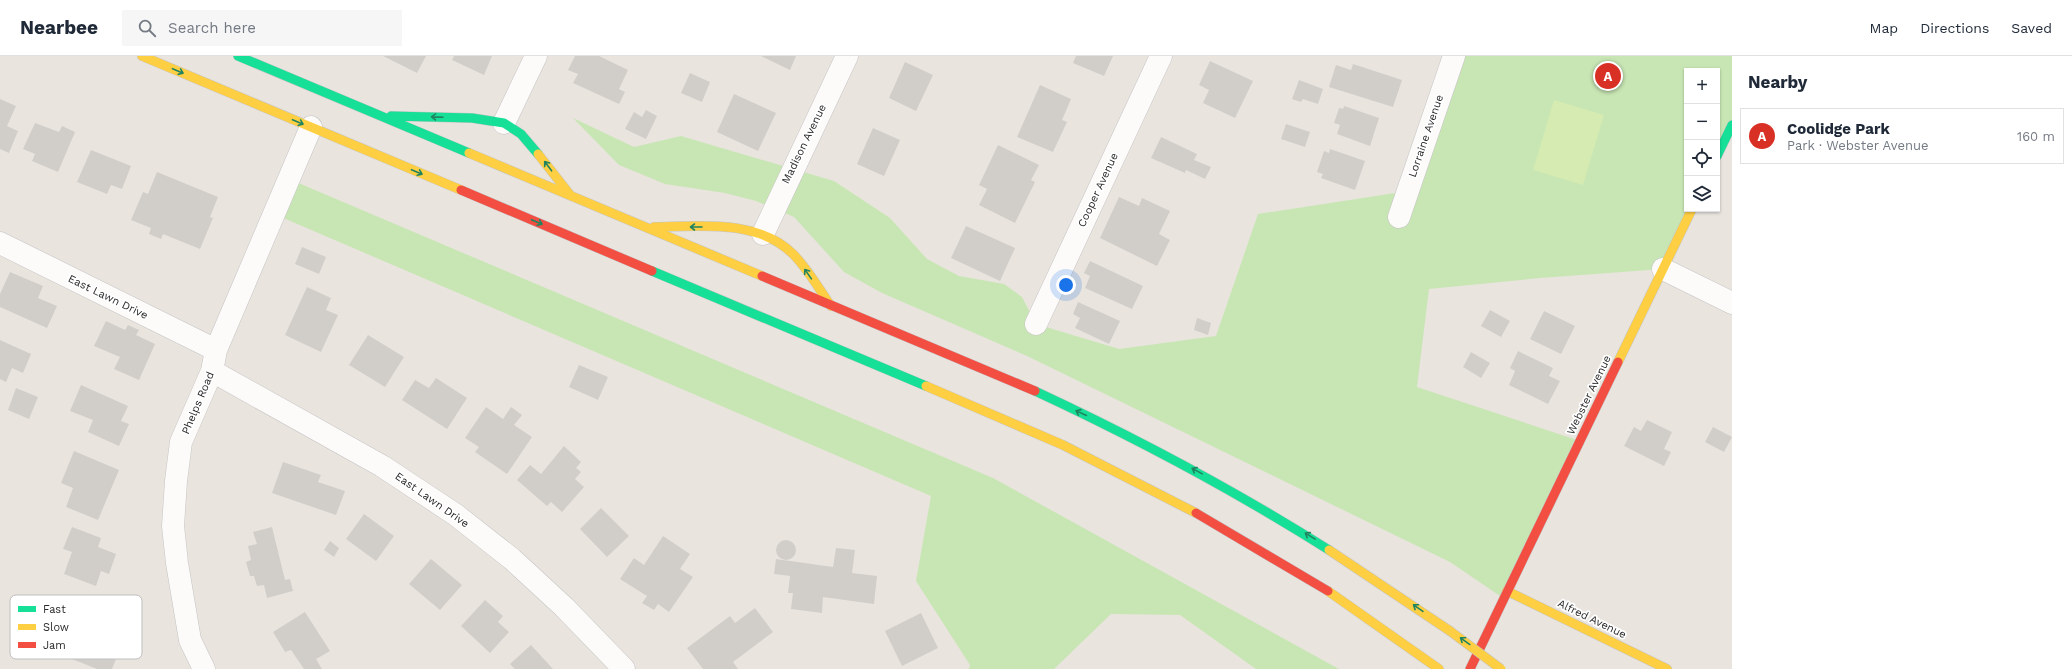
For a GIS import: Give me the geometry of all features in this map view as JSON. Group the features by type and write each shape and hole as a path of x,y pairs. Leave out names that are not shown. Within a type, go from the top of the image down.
{"main road":[{"path":"142,56 1006,420 1109,466 1182,504 1333,595 1439,669"},
{"path":"238,56 1045,396 1105,423 1185,464 1320,543 1450,630 1501,669"},
{"path":"378,116 472,118 504,123 521,134 530,143 572,197"},
{"path":"1720,150 1732,125"},
{"name":"Webster Avenue","path":"1470,669 1506,591 1691,212"},
{"path":"643,227 733,228 763,234 774,238 793,255 831,306"},
{"name":"Alfred Avenue","path":"1506,591 1667,669"}],"street":[{"path":"504,123 536,56"},
{"name":"Madison Avenue","path":"763,234 847,56"},
{"name":"Cooper Avenue","path":"1036,324 1161,56"},
{"name":"Lorraine Avenue","path":"1399,217 1454,56"},
{"name":"Phelps Road","path":"204,669 190,640 173,526 176,481 182,442 212,371 216,350 311,128"},
{"name":"East Lawn Drive","path":"0,243 216,350"},
{"path":"1663,269 1732,303"},
{"name":"East Lawn Drive","path":"212,371 382,466 456,515 512,559 564,607 624,669"}],"green space":[{"path":"1454,56 1732,56 1732,125 1720,150 1720,68 1684,68 1684,212 1686,212 1663,269 1540,278 1429,289 1417,387 1580,441 1503,598 1450,562 1027,356 882,293 844,272 794,217 756,201 725,193 665,184 619,165 573,118 634,147 681,136 834,181 890,218 927,259 959,276 1004,284 1022,297 1036,324 1119,349 1216,336 1258,214 1408,191"},
{"path":"1554,100 1604,115 1583,185 1533,170"},
{"path":"289,179 993,478 1339,669 1256,669 1180,615 1111,614 1054,669 969,669 970,665 916,581 931,496 274,214"}],"building":[{"path":"383,56 426,56 417,73"},
{"path":"454,56 492,56 484,75 452,60"},
{"path":"575,56 599,56 628,70 619,89 625,92 619,104 573,83 578,74 568,70"},
{"path":"761,56 796,56 790,70"},
{"path":"1076,56 1113,56 1104,76 1073,63"},
{"path":"1210,61 1253,81 1235,118 1203,103 1209,90 1199,85"},
{"path":"905,62 933,75 916,111 889,98"},
{"path":"1353,64 1402,80 1393,107 1329,87 1336,65 1351,70"},
{"path":"690,73 710,82 702,102 681,93"},
{"path":"1299,80 1323,89 1318,104 1303,99 1301,102 1292,99"},
{"path":"1040,85 1071,99 1062,120 1067,122 1053,152 1017,137"},
{"path":"734,94 776,113 758,151 717,132"},
{"path":"0,99 16,106 7,126 18,131 9,153 0,149"},
{"path":"1344,106 1379,118 1370,146 1337,134 1340,125 1334,123 1339,108 1343,109"},
{"path":"646,110 657,116 646,139 625,129 634,112 642,117"},
{"path":"35,123 59,132 62,126 75,132 58,172 32,161 35,154 23,149"},
{"path":"1286,124 1310,132 1305,147 1281,139"},
{"path":"873,128 900,140 884,176 857,164"},
{"path":"1161,137 1197,154 1194,160 1211,167 1205,179 1186,170 1185,173 1151,158"},
{"path":"998,145 1039,165 1031,180 1035,182 1015,223 979,205 987,189 979,185"},
{"path":"1330,149 1365,161 1355,190 1321,178 1323,174 1317,172 1324,151 1329,153"},
{"path":"91,150 131,166 122,189 111,185 107,194 77,182"},
{"path":"157,172 218,197 210,217 213,218 200,249 163,234 161,239 149,234 151,228 131,220 143,192 148,194"},
{"path":"1119,197 1139,206 1142,198 1170,211 1159,234 1170,240 1157,266 1100,238"},
{"path":"966,226 1015,248 1000,281 951,258"},
{"path":"302,247 326,257 319,274 295,264"},
{"path":"1090,261 1143,286 1132,309 1085,288 1090,276 1084,273"},
{"path":"10,272 43,286 38,298 57,306 47,328 0,307 0,294"},
{"path":"307,287 331,298 326,310 338,315 321,352 285,335"},
{"path":"1078,302 1120,321 1109,344 1075,328 1080,318 1073,314"},
{"path":"1490,310 1510,321 1501,337 1481,326"},
{"path":"1544,311 1575,326 1561,354 1530,339"},
{"path":"1197,318 1211,323 1208,335 1194,330"},
{"path":"106,321 125,330 128,325 139,330 136,335 155,344 139,380 114,369 120,357 94,346"},
{"path":"368,335 404,357 385,387 349,365"},
{"path":"0,340 31,354 23,373 12,368 6,382 0,379"},
{"path":"1518,351 1553,368 1549,376 1560,381 1548,404 1509,385 1515,371 1510,368"},
{"path":"1471,352 1490,363 1481,378 1463,367"},
{"path":"579,365 608,377 598,400 569,387"},
{"path":"436,378 467,398 447,429 402,400 415,380 429,388"},
{"path":"81,385 128,406 121,421 129,424 119,446 88,432 93,420 70,411"},
{"path":"16,388 38,397 29,419 8,410"},
{"path":"486,407 503,419 511,407 522,415 514,425 532,437 507,474 475,452 479,447 465,438"},
{"path":"1647,420 1672,432 1664,449 1671,452 1664,466 1624,446 1634,427 1641,431"},
{"path":"1713,427 1732,437 1724,452 1705,442"},
{"path":"564,446 581,462 576,468 581,472 575,479 584,487 562,512 551,502 547,506 517,480 530,465 541,474"},
{"path":"74,451 119,470 98,520 66,507 73,488 61,483"},
{"path":"283,462 321,475 318,482 345,491 336,515 272,493"},
{"path":"601,508 629,536 607,557 580,529"},
{"path":"364,514 394,536 376,561 346,539"},
{"path":"72,527 101,538 98,547 116,554 109,574 101,571 96,586 64,574 72,552 63,549"},
{"path":"272,527 285,580 290,579 293,591 267,598 264,585 257,586 254,576 250,576 246,562 251,560 248,546 257,544 253,532"},
{"path":"663,536 690,554 680,569 693,577 669,612 658,604 654,610 642,603 647,596 620,579 634,558 644,565"},
{"path":"786,540 793,543 796,550 793,557 786,560 779,557 776,550 779,543"},
{"path":"330,541 339,548 334,557 324,550"},
{"path":"836,548 855,550 852,573 877,576 874,604 823,597 822,613 791,609 793,593 788,593 790,576 774,574 776,559 833,567"},
{"path":"431,559 462,585 440,610 409,584"},
{"path":"485,600 503,616 498,622 509,632 490,653 461,626"},
{"path":"755,608 773,632 733,662 738,669 703,669 687,648 730,616 735,623"},
{"path":"305,612 330,651 316,659 322,669 304,669 291,650 285,652 273,632"},
{"path":"921,613 938,648 902,666 885,631"},
{"path":"531,645 553,669 515,669 510,664"},
{"path":"72,659 116,659 112,669 97,669"}],"traffic: fast":[{"path":"238,56 469,153"},
{"path":"391,116 472,118 504,123 521,134 538,154"},
{"path":"1720,150 1732,125"},
{"path":"652,271 926,386"},
{"path":"1035,391 1110,427 1221,486 1329,550"}],"traffic: slow":[{"path":"142,56 461,190"},
{"path":"469,153 762,276"},
{"path":"538,154 571,196"},
{"path":"1618,362 1691,212"},
{"path":"654,227 728,227 763,235 779,243 793,254 831,306"},
{"path":"926,386 1063,445 1196,513"},
{"path":"1329,550 1450,631"},
{"path":"1328,591 1439,669"},
{"path":"1507,591 1667,669"},
{"path":"1450,631 1501,669"}],"traffic: jam":[{"path":"461,190 652,271"},
{"path":"762,276 1035,391"},
{"path":"1470,669 1618,362"},
{"path":"1196,513 1328,591"}],"place":[{"name":"Coolidge Park","path":"1608,76"}]}
